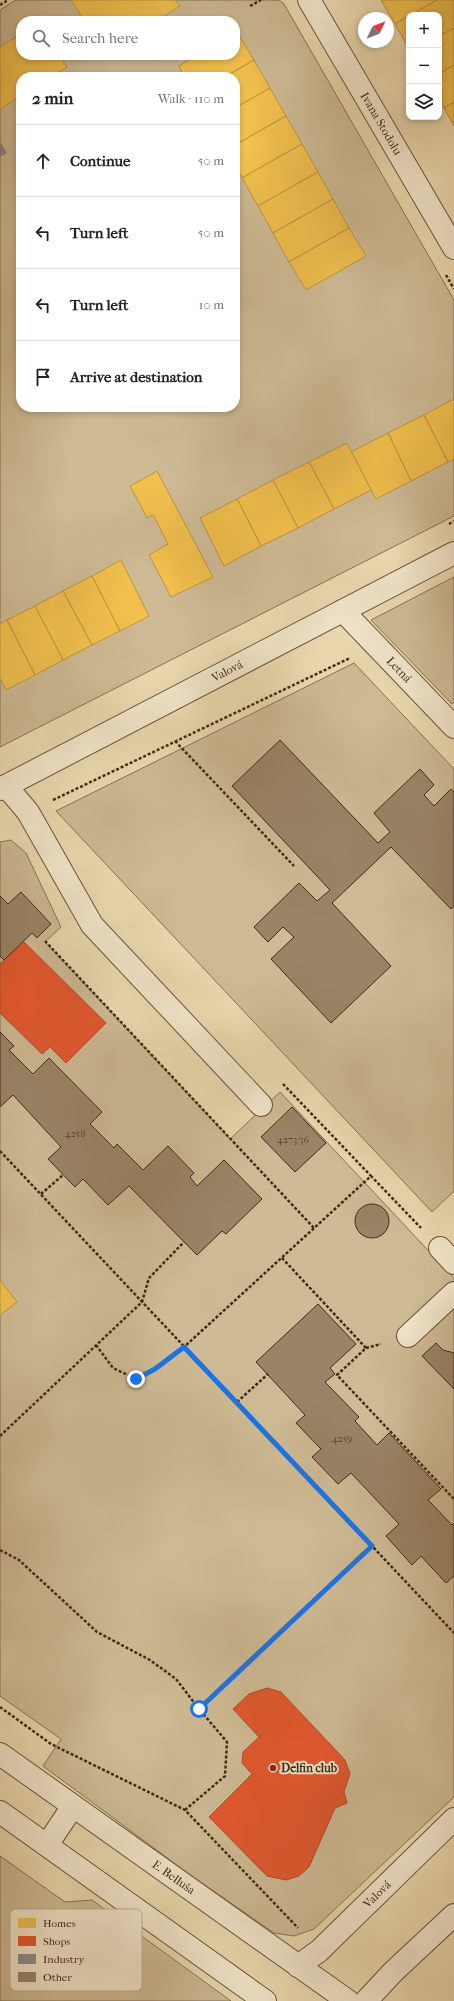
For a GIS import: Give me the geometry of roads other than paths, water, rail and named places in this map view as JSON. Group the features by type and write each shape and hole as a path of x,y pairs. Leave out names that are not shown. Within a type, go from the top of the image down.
{"street":[{"name":"Ivana Stodolu","path":"309,0 454,248"},
{"name":"Valová","path":"3,787 454,553"},
{"name":"Letná","path":"343,611 454,727"},
{"path":"3,787 28,812 92,925 261,1105"},
{"path":"408,1336 454,1293"},
{"name":"E. Belluša","path":"0,1754 348,2001"},
{"path":"46,1845 73,1806"},
{"path":"0,1812 136,1909"},
{"name":"Valová","path":"298,1966 319,1951 454,1820"},
{"path":"142,1913 265,2001"},
{"path":"366,2001 393,1972 454,1915"}],"place":[{"name":"Delfin club","path":"273,1768"}]}
